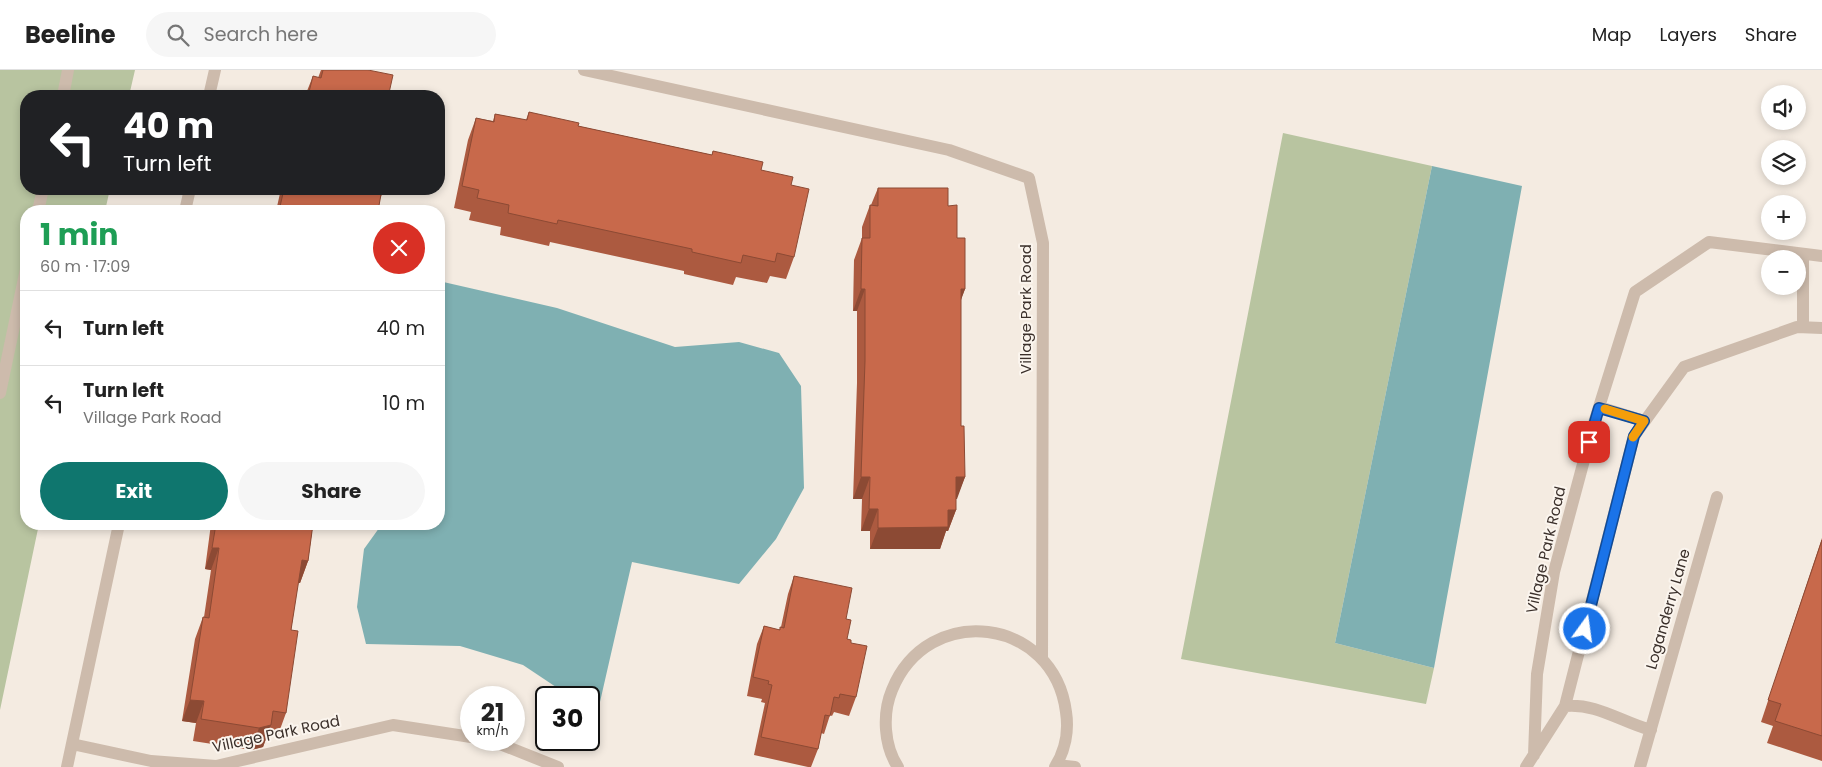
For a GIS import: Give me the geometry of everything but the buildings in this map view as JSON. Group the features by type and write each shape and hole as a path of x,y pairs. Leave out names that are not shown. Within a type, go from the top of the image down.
{"street":[{"path":"64,90 68,70"},
{"path":"210,90 215,70"},
{"name":"Village Park Road","path":"584,70 949,150 1029,178 1043,242 1042,659"},
{"name":"Village Park Road","path":"1534,756 1537,674 1554,572 1599,408 1635,292 1710,242 1772,250"},
{"name":"Village Park Road","path":"1806,254 1822,256"},
{"path":"1804,295 1804,327"},
{"path":"0,393 20,298"},
{"path":"1526,767 1565,706 1634,436 1644,421 1684,367 1797,327 1822,328"},
{"path":"1599,408 1644,421"},
{"name":"Loganderry Lane","path":"1640,767 1717,497"},
{"path":"67,767 118,530"},
{"path":"898,767 894,760 886,731 887,702 898,674 918,651 944,636 973,630 1003,634 1030,648 1051,669 1064,696 1068,726 1062,756 1056,766 1075,767"},
{"path":"1565,706 1578,705 1606,711 1632,725 1650,730"},
{"name":"Village Park Road","path":"72,744 151,761 216,766 393,726 460,735"},
{"path":"518,751 558,767"}],"green space":[{"path":"0,70 135,70 130,90 20,90 20,195 109,195 106,205 20,205 20,530 38,530 0,710"},
{"path":"1283,133 1432,166 1335,643 1434,668 1426,704 1181,659"}],"water":[{"path":"1432,166 1522,186 1434,668 1335,643"},
{"path":"445,282 557,308 675,347 739,342 779,353 801,386 804,488 776,539 739,584 632,562 600,702 600,686 554,686 523,665 460,646 366,644 357,607 364,549 378,530 445,530"}],"slow traffic":[{"path":"1605,409 1644,421 1633,437"}],"route":[{"path":"1585,629 1634,436 1644,421 1599,408 1589,442"}]}
